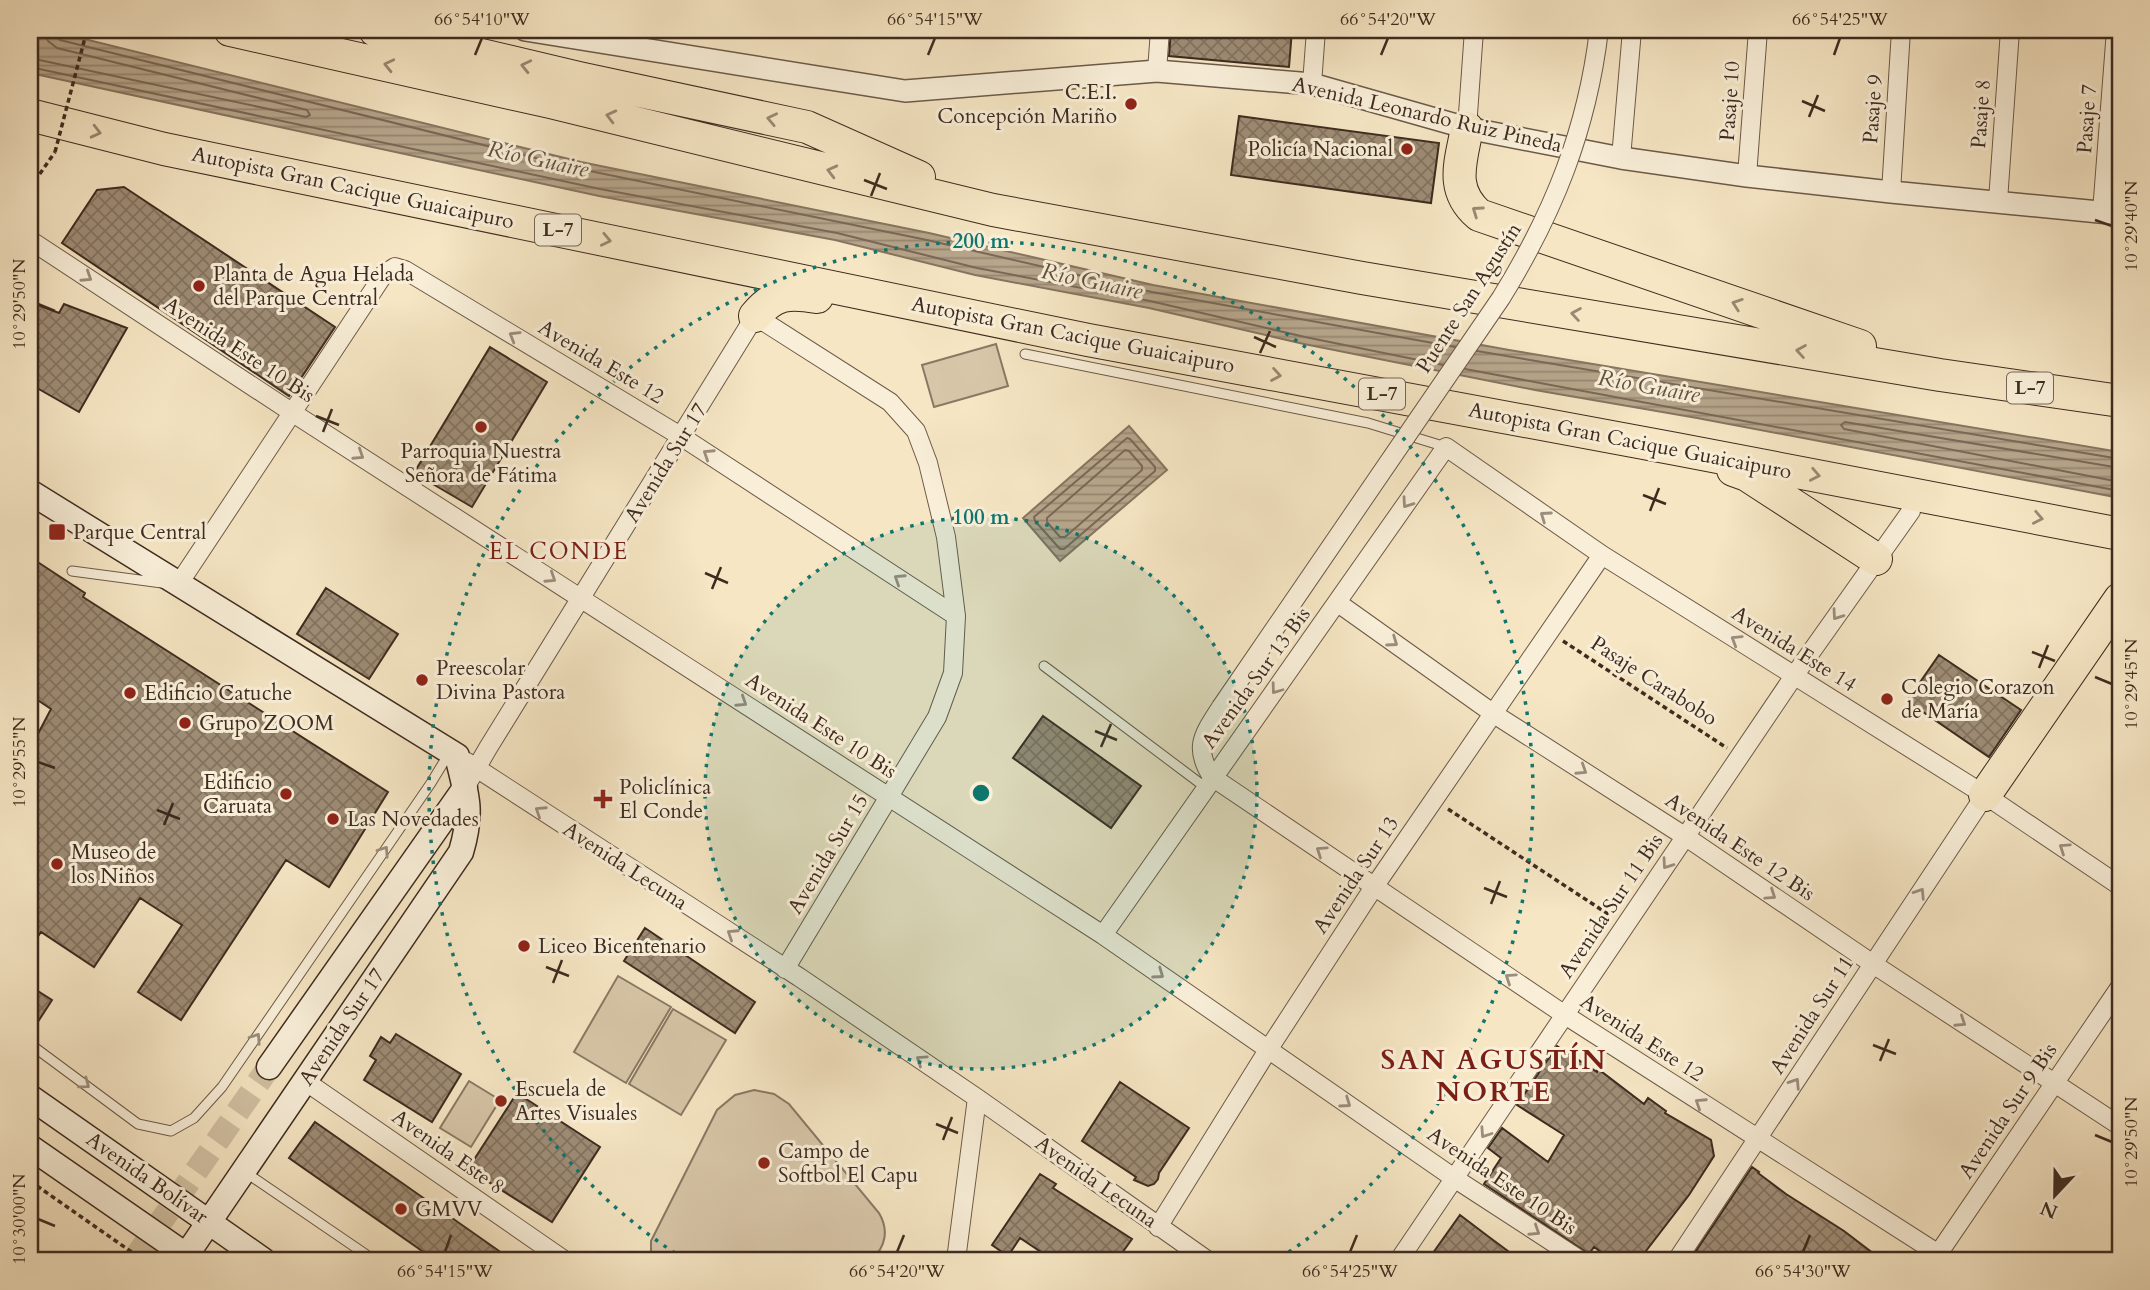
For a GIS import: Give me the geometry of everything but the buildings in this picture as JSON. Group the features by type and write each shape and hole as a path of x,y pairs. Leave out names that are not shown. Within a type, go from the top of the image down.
{"highway":[{"name":"L-7","path":"230,30 564,105 993,210 1376,281 1940,375 2120,401"},
{"path":"375,30 579,78 807,127 993,210"},
{"name":"Autopista Gran Cacique Guaicaipuro","path":"30,115 164,149 1088,340 2120,534"},
{"path":"1467,128 1459,184 1469,206 1479,215 1940,375"},
{"path":"755,316 765,303 779,297 800,294 890,311 1088,340"},
{"path":"1676,449 1747,475 1876,559"},
{"path":"1984,795 2120,598"}],"main road":[{"name":"Avenida Lecuna","path":"30,492 462,766"},
{"name":"Avenida Sur 17","path":"269,1067 446,816 462,766"},
{"name":"Avenida Sur 17","path":"187,1259 209,1222 461,852 468,827 469,808 462,766"},
{"path":"446,816 461,852"},
{"name":"Avenida Bolívar","path":"30,1097 263,1260"},
{"name":"Avenida Bolívar","path":"30,1147 187,1259"}],"street":[{"name":"Avenida Leonardo Ruiz Pineda","path":"525,30 905,91 1157,71 1312,84 1467,128 1621,158 1747,176 2111,213"},
{"path":"1157,71 1160,30"},
{"path":"1312,84 1316,30"},
{"path":"1467,128 1474,30"},
{"name":"Puente San Agustín","path":"1209,782 1203,762 1202,740 1221,707 1501,298 1531,249 1575,143 1599,30"},
{"path":"1621,158 1632,30"},
{"name":"Pasaje 10","path":"1747,176 1758,30"},
{"name":"Pasaje 9","path":"1891,192 1901,30"},
{"name":"Pasaje 8","path":"1998,201 2010,30"},
{"name":"Pasaje 7","path":"2111,213 2116,30"},
{"name":"Avenida Este 10 Bis","path":"30,240 293,414 1102,936 1454,1178 1580,1260"},
{"name":"Avenida Este 12","path":"293,414 384,274 395,267 405,270 682,437 956,616"},
{"name":"Avenida Sur 17","path":"462,766 582,598 755,316"},
{"name":"Avenida Sur 15","path":"755,316 890,402 916,431 928,463 946,537 956,616 953,673 937,718 785,969"},
{"path":"178,585 293,414"},
{"name":"Avenida Este 14","path":"1446,447 1602,555 1984,795 2120,886"},
{"name":"Avenida Sur 13 Bis","path":"1102,936 1446,447"},
{"name":"Avenida Sur 11 Bis","path":"1399,1260 1794,676 1911,511"},
{"name":"Avenida Sur 13","path":"1158,1227 1374,887 1602,555"},
{"name":"Avenida Este 12 Bis","path":"1338,603 1494,713 1686,837 2120,1126"},
{"name":"Avenida Lecuna","path":"462,766 785,969 977,1098 1207,1260"},
{"name":"Avenida Este 12","path":"1209,782 1940,1258"},
{"name":"Avenida Sur 11","path":"1677,1260 1984,795"},
{"name":"Avenida Sur 9 Bis","path":"1940,1258 2120,987"},
{"name":"Avenida Este 8","path":"305,1081 564,1260"},
{"path":"956,1260 977,1098"}],"lane":[{"path":"1025,354 1367,422 1446,447"},
{"path":"72,571 178,585"},
{"path":"1044,666 1209,782"},
{"path":"30,1044 138,1124 171,1131 194,1118 230,1076 431,783 462,766"},
{"path":"244,1171 374,1260"}],"path":[{"path":"30,188 55,152 87,30"},
{"name":"Pasaje Carabobo","path":"1550,632 1740,757"},
{"path":"1435,800 1625,925"},
{"path":"30,1181 144,1260"}],"shaded area":[{"path":"996,344 1008,386 934,407 922,365"},
{"path":"618,976 671,1007 626,1083 574,1052"},
{"path":"673,1009 726,1040 681,1115 629,1084"},
{"path":"469,1081 500,1100 471,1147 440,1128"},
{"name":"Campo de Softbol El Capu","path":"754,1090 774,1094 789,1104 879,1213 885,1232 883,1244 871,1260 651,1260 651,1241 717,1110 735,1095"}],"water":[{"name":"Río Guaire","path":"30,30 48,30 581,162 929,233 1153,285 1509,350 2120,452 2120,498 1535,390 1304,344 1149,308 975,275 835,240 599,196 30,73"},
{"path":"1129,426 1167,470 1060,561 1023,518"}],"tunnel":[{"path":"134,1260 269,1067"}],"place":[{"name":"C.E.I. Concepción Mariño","path":"1131,104"},
{"name":"Policía Nacional","path":"1407,149"},
{"name":"Planta de Agua Helada del Parque Central","path":"199,286"},
{"name":"Parroquia Nuestra Señora de Fátima","path":"481,427"},
{"name":"Parque Central","path":"57,532"},
{"name":"Preescolar Divina Pastora","path":"422,680"},
{"name":"Edificio Catuche","path":"130,693"},
{"name":"Colegio Corazon de María","path":"1887,699"},
{"name":"Grupo ZOOM","path":"185,723"},
{"name":"Edificio Caruata","path":"286,794"},
{"name":"Policlínica El Conde","path":"603,799"},
{"name":"Las Novedades","path":"333,819"},
{"name":"Museo de los Niños","path":"57,864"},
{"name":"Liceo Bicentenario","path":"524,946"},
{"name":"Escuela de Artes Visuales","path":"501,1101"},
{"name":"Campo de Softbol El Capu","path":"764,1163"},
{"name":"GMVV","path":"401,1209"}],"district":[{"name":"EL CONDE","path":"559,551"},
{"name":"SAN AGUSTÍN NORTE","path":"1494,1076"}]}
